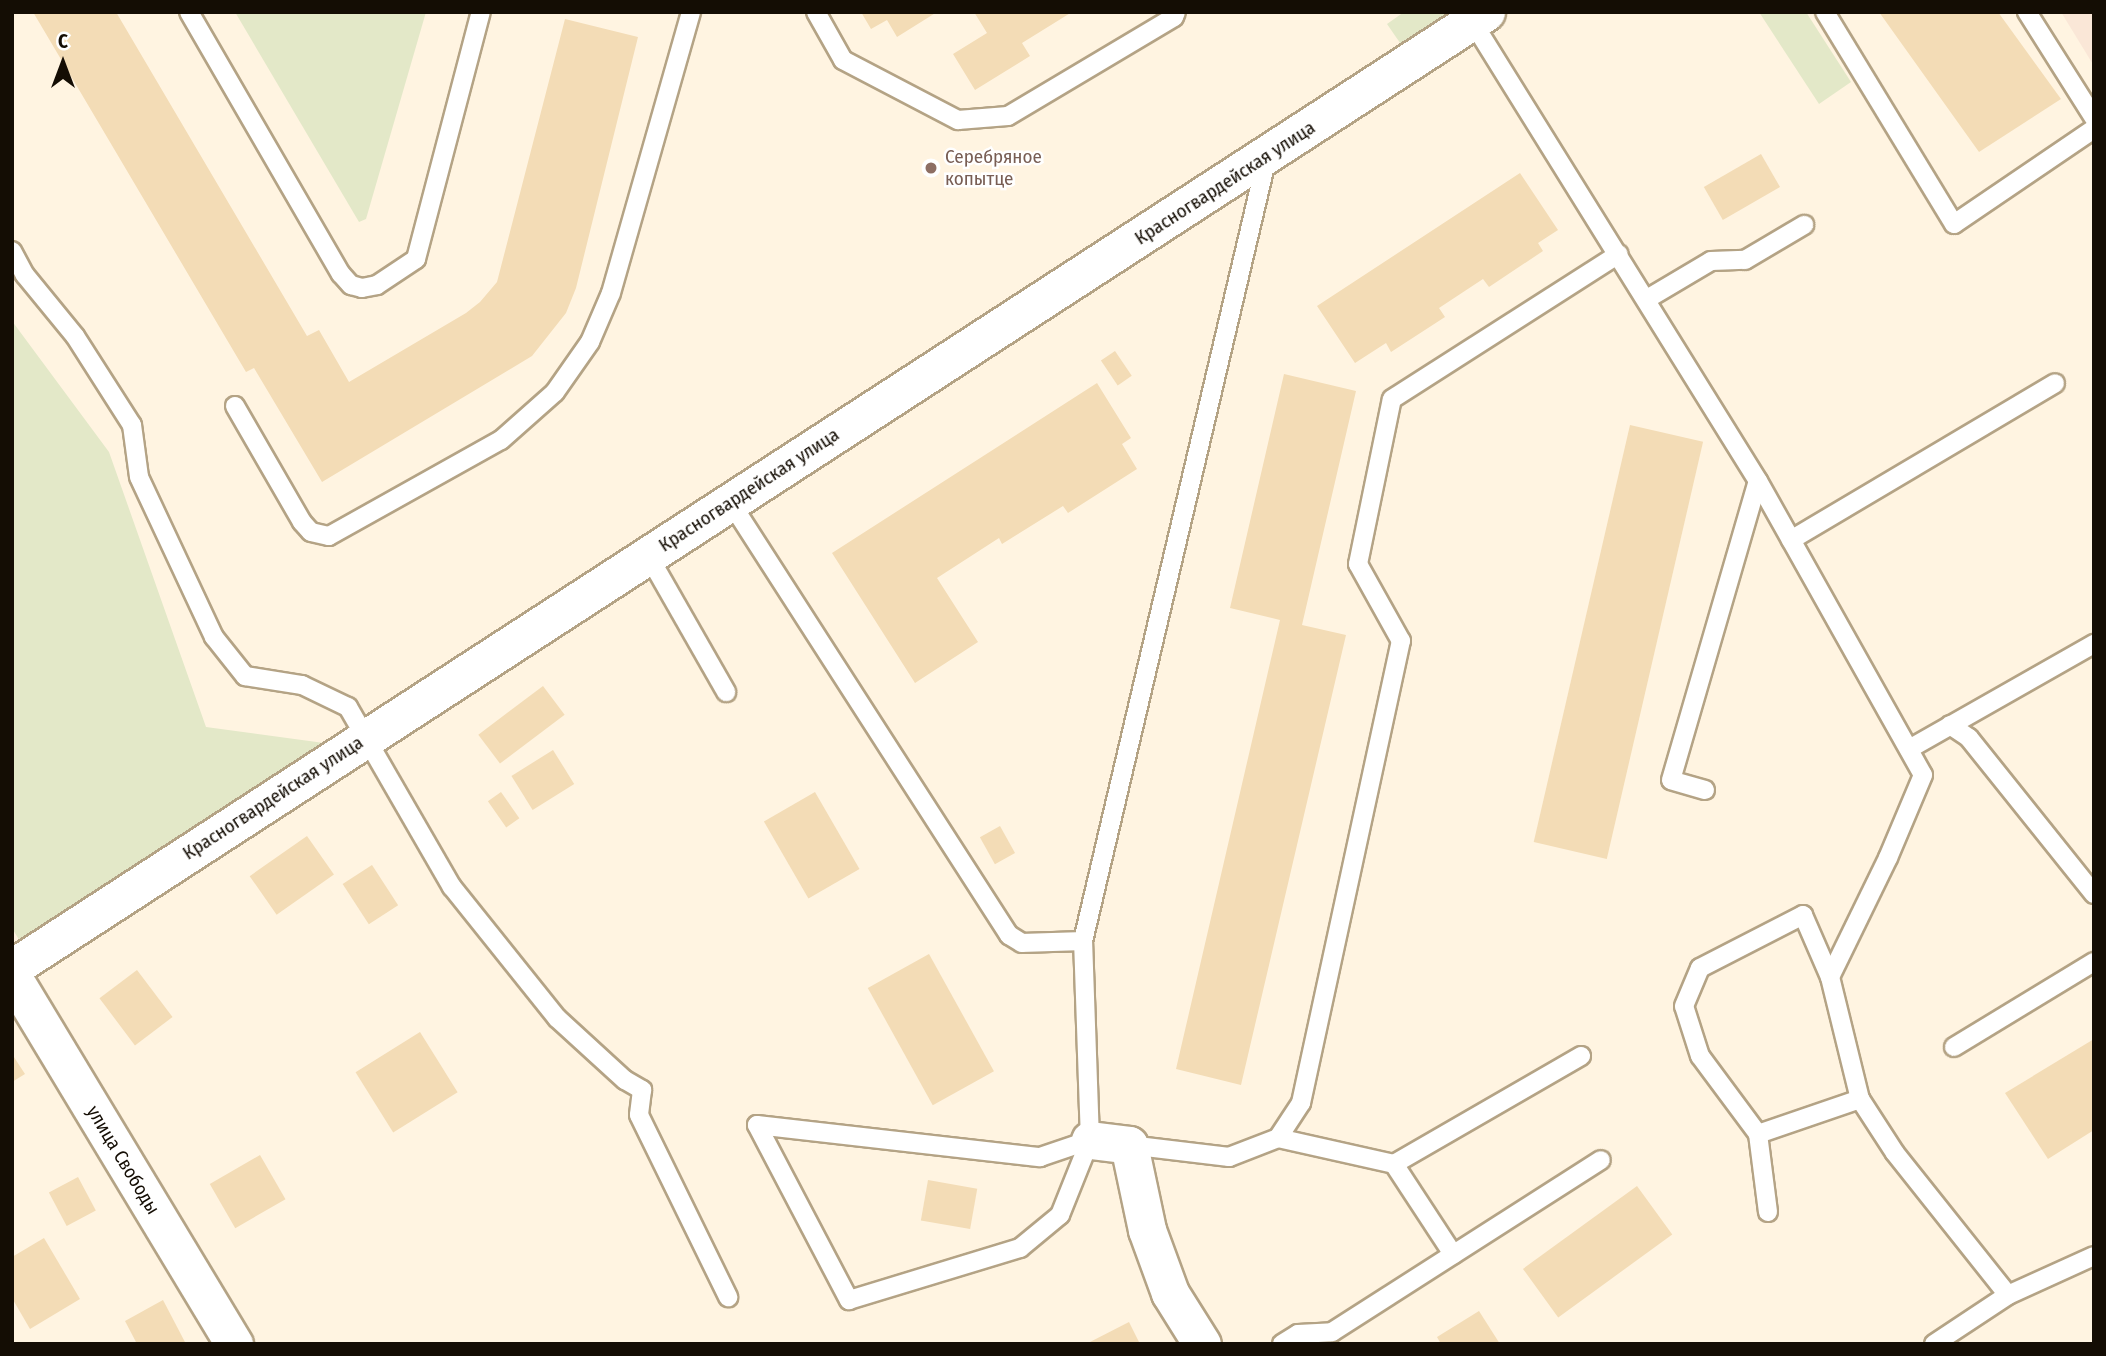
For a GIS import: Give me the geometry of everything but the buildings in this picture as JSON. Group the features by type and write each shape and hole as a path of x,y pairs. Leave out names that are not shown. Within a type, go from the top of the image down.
{"street":[{"name":"Красногвардейская улица","path":"12,968 1267,157 1479,17"},
{"name":"улица Свободы","path":"12,976 234,1344"},
{"path":"1090,1140 1129,1145 1147,1230 1170,1293 1202,1344"}],"lane":[{"path":"189,12 341,274 351,285 362,288 377,285 416,259 481,12"},
{"path":"235,406 302,522 311,532 330,536 502,440 555,393 590,342 611,293 691,12"},
{"path":"816,12 843,60 958,120 1008,116 1174,17 1177,12"},
{"path":"1825,12 1954,224 2094,129"},
{"path":"2027,12 2094,118"},
{"path":"1479,17 1619,254 1758,481 1923,775 1888,858 1830,977"},
{"path":"1090,1140 1040,1157 757,1125 849,1300 1020,1248 1060,1216 1090,1140 1083,941 1267,157"},
{"path":"1647,299 1711,261 1745,260 1804,225"},
{"path":"12,251 25,275 75,335 132,425 139,477 214,638 245,676 302,685 348,707 452,887 557,1018 625,1080 642,1090 639,1115 728,1297"},
{"path":"1278,1138 1301,1103 1401,641 1358,565 1392,399 1619,254"},
{"path":"1791,540 2055,383"},
{"path":"1705,790 1671,780 1758,481"},
{"path":"731,503 1009,935 1022,943 1083,941"},
{"path":"648,555 726,692"},
{"path":"1909,749 2094,644"},
{"path":"1950,725 1969,738 2094,894"},
{"path":"1768,1212 1758,1134 1700,1056 1684,1006 1700,968 1803,915 1830,977 1860,1099 1895,1153 2008,1295"},
{"path":"1954,1047 2094,961"},
{"path":"1129,1145 1229,1157 1278,1138 1394,1164 1581,1056"},
{"path":"1758,1134 1860,1099"},
{"path":"1282,1344 1298,1334 1332,1332 1601,1160"},
{"path":"1394,1164 1453,1254"},
{"path":"1934,1344 2008,1295 2094,1256"}],"shaded area":[{"path":"2061,12 2094,12 2094,66"}],"green space":[{"path":"235,12 426,12 366,219 359,222"},
{"path":"1404,12 1468,12 1407,53 1387,24"},
{"path":"1759,12 1806,12 1851,82 1819,104"},
{"path":"12,321 109,452 206,727 324,743 21,943 12,928"}],"place":[{"name":"Серебряное копытце","path":"931,168"}]}
